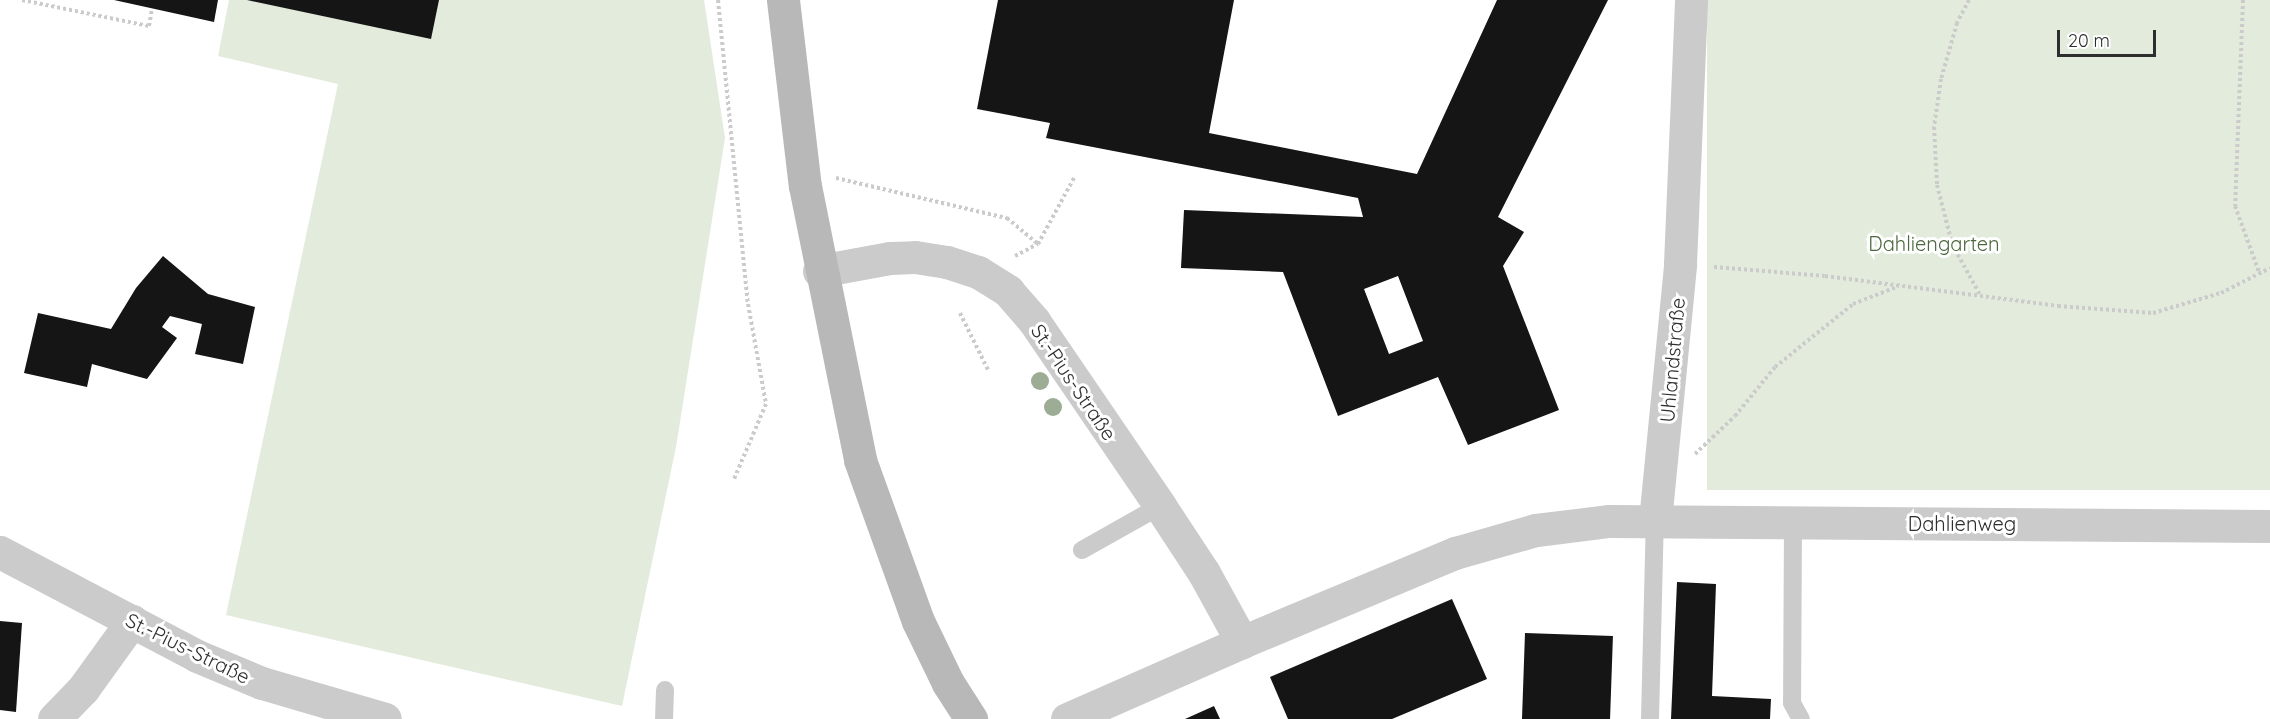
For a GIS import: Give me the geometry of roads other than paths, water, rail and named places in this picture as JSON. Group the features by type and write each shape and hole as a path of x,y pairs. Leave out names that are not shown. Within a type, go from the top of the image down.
{"main road":[{"path":"783,0 791,91 819,271 860,460 895,562 948,683 971,719"}],"street":[{"name":"Uhlandstraße","path":"1655,520 1662,470 1680,264 1691,0"},
{"name":"St.-Pius-Straße","path":"819,271 890,258 915,257 947,262 978,273 1008,291 1034,321 1160,506 1204,573 1242,642"},
{"name":"Dahlienweg","path":"1655,520 2269,530"},
{"path":"1067,719 1242,642 1455,553 1536,530 1655,520"},
{"name":"St.-Pius-Straße","path":"0,552 132,621 262,683 385,719"},
{"path":"54,719 83,689 132,621"}],"lane":[{"path":"1082,550 1160,506"},
{"name":"Uhlandstraße","path":"1650,719 1655,520"},
{"path":"1793,522 1791,703 1801,719"},
{"path":"664,719 665,690"}],"park label":[{"name":"Dahliengarten","path":"1934,243"}]}
